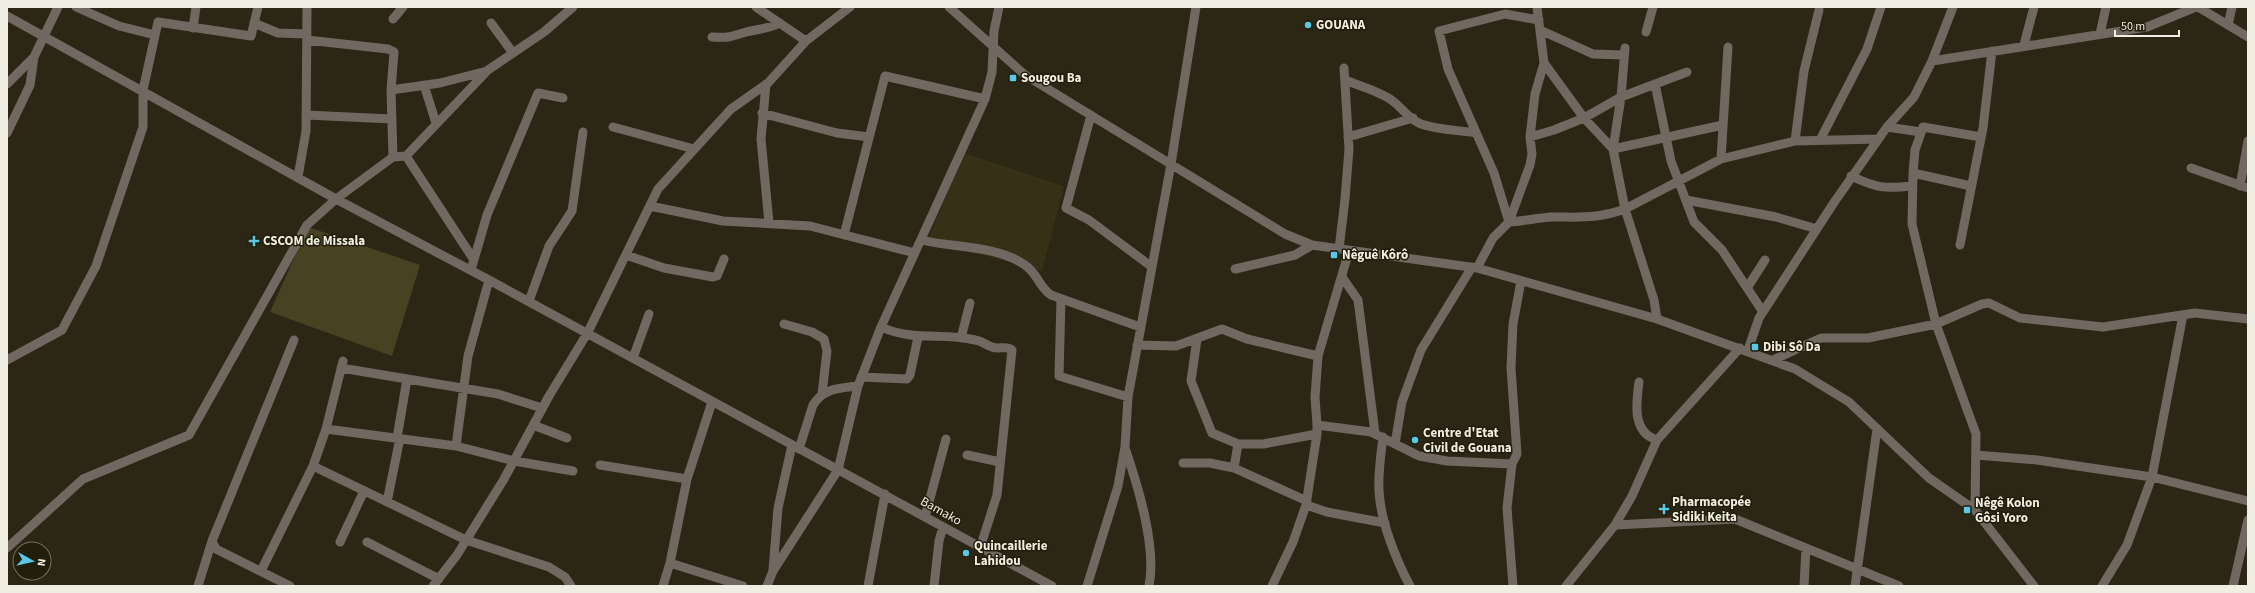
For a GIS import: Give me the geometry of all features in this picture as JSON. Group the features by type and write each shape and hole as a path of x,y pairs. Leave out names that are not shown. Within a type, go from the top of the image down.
{"street":[{"path":"7,133 30,85 34,58 58,7"},
{"path":"76,7 119,26 155,35"},
{"path":"193,28 196,7"},
{"path":"7,360 62,330 96,266 142,127 143,90 158,22 250,36 258,7"},
{"path":"298,177 306,131 308,7"},
{"path":"393,19 403,7"},
{"path":"7,548 83,479 189,435 307,225 336,199 393,158 406,156 488,70 544,32 573,7"},
{"path":"756,7 806,41"},
{"path":"367,542 436,582 466,540 514,461 542,408 587,333 658,189 731,109 766,84 806,41 838,10 850,7"},
{"path":"949,7 1025,75 1285,234 1312,246 1475,268 1657,319 1773,360 1818,382 1849,402 1929,478 1975,510 2034,586"},
{"path":"767,586 773,570 838,470 860,382 881,327 985,99 992,72 993,47 999,7"},
{"path":"1087,586 1118,486 1124,447 1128,397 1171,164 1196,7"},
{"path":"1395,444 1402,402 1421,350 1493,238 1509,222 1530,165 1532,154 1530,137 1535,94 1544,64 1537,7"},
{"path":"1646,32 1653,7"},
{"path":"1820,140 1867,49 1881,7"},
{"path":"1566,586 1615,525 1632,496 1657,440 1744,349 1763,312 1851,176 1878,138 1914,97 1932,60 1953,7"},
{"path":"2024,45 2034,7"},
{"path":"2100,34 2106,7"},
{"path":"1932,60 2147,27 2197,7 2248,37"},
{"path":"2228,24 2232,7"},
{"path":"1795,141 1804,71 1819,10"},
{"path":"1509,222 1494,173 1448,69 1439,31 1505,14 1539,20"},
{"name":"Bamako","path":"7,16 143,90 336,199 529,301 1052,586"},
{"path":"254,23 278,33 393,50 390,90 393,158"},
{"path":"491,23 513,53"},
{"path":"712,37 731,38 747,32 769,29 780,23"},
{"path":"1540,30 1593,54 1624,52 1621,97 1613,149 1625,209 1654,300 1657,319"},
{"path":"1721,159 1728,47"},
{"path":"1960,245 1981,138 1992,51"},
{"path":"7,84 34,58"},
{"path":"1544,64 1584,118 1613,149"},
{"path":"1339,249 1345,199 1348,137 1344,68"},
{"path":"390,90 424,85 488,70"},
{"path":"1530,137 1554,130 1584,118 1621,97 1687,72"},
{"path":"844,235 885,76 985,99"},
{"path":"1345,80 1392,100 1420,123 1436,128 1476,133"},
{"path":"766,84 762,113 761,139 769,223"},
{"path":"1655,84 1671,161 1694,222 1722,250 1763,312"},
{"path":"424,85 436,123"},
{"path":"471,270 487,215 538,93 563,98"},
{"path":"762,113 837,133 869,137"},
{"path":"306,115 392,119"},
{"path":"1091,115 1066,208 1089,220 1152,267"},
{"path":"1348,137 1413,118"},
{"path":"1613,149 1723,124"},
{"path":"613,126 694,149"},
{"path":"1975,510 1976,434 1936,324 1912,224 1912,173 1916,150 1923,126 1981,138"},
{"path":"1887,127 1922,132"},
{"path":"529,301 549,246 572,211 583,132"},
{"path":"1509,222 1551,217 1589,218 1625,209 1721,159 1795,141 1878,138"},
{"path":"2191,168 2244,187 2248,141"},
{"path":"406,156 474,260"},
{"path":"1912,173 1971,186"},
{"path":"1851,176 1873,186 1885,189 1912,186"},
{"path":"1686,200 1776,217 1817,229"},
{"path":"650,206 723,221 810,226 915,252"},
{"path":"921,240 947,246 984,250 1020,262 1033,272 1044,290 1061,299 1140,327"},
{"path":"1235,269 1295,255 1312,246"},
{"path":"1272,586 1293,542 1307,503 1318,434 1315,397 1318,356 1349,251"},
{"path":"626,255 664,268 714,277 717,276 724,259"},
{"path":"1747,288 1765,260"},
{"path":"1342,277 1358,300 1379,435 1379,489 1381,511 1402,570 1410,586"},
{"path":"456,446 465,388 468,356 489,280"},
{"path":"1512,586 1507,508 1512,464 1517,454 1511,368 1513,324 1521,281"},
{"path":"1061,299 1059,376 1128,397"},
{"path":"961,338 970,303"},
{"path":"1773,360 1821,338 1868,338 1936,324 1982,304 1990,303 2020,318 2103,327 2195,313 2248,319"},
{"path":"633,358 649,314"},
{"path":"2102,586 2127,545 2152,476 2183,315"},
{"path":"784,324 812,332 824,339 827,352 822,394"},
{"path":"881,327 895,333 918,337 961,338 983,342 992,348 1008,347 1012,350 997,495 980,548"},
{"path":"1137,345 1176,346 1222,329 1247,339 1318,356"},
{"path":"773,570 778,508 796,447 813,405 822,394 833,388 860,382 907,379 910,375 918,337"},
{"path":"1197,339 1191,381 1212,433 1238,444 1263,444 1318,434"},
{"path":"198,586 212,541 294,340"},
{"path":"261,571 312,466 326,429 342,364 407,379 498,394 542,408"},
{"path":"387,502 407,379"},
{"path":"1639,382 1638,421 1642,431 1647,436 1657,440"},
{"path":"663,586 670,563 687,479 712,402"},
{"path":"533,425 567,438"},
{"path":"1317,425 1379,435 1420,456 1447,461 1512,464"},
{"path":"326,429 456,446 514,461 573,471"},
{"path":"1855,586 1877,429"},
{"path":"925,516 946,439"},
{"path":"1234,468 1238,444"},
{"path":"1124,447 1140,490 1152,570 1149,586"},
{"path":"967,455 1000,462"},
{"path":"1976,455 2037,460 2152,476 2248,501"},
{"path":"1183,463 1210,463 1234,468 1327,512 1385,523"},
{"path":"600,465 687,479"},
{"path":"312,466 466,540 549,567 565,577 571,586"},
{"path":"340,542 364,491"},
{"path":"868,586 885,494"},
{"path":"1615,525 1735,519 1899,586"},
{"path":"2233,586 2248,520"},
{"path":"934,586 937,551 943,527"},
{"path":"212,541 216,549 290,586"},
{"path":"1804,586 1806,548"},
{"path":"670,563 725,584 743,586"}],"shaded area":[{"path":"964,153 1064,186 1042,271 928,240"},
{"path":"308,227 420,265 392,356 270,312"}],"place":[{"name":"GOUANA","path":"1308,25"},
{"name":"Sougou Ba","path":"1013,78"},
{"name":"CSCOM de Missala","path":"254,241"},
{"name":"Nêguê Kôrô","path":"1334,255"},
{"name":"Dibi Sô Da","path":"1755,347"},
{"name":"Centre d'Etat Civil de Gouana","path":"1415,440"},
{"name":"Pharmacopée Sidiki Keita","path":"1664,509"},
{"name":"Nêgê Kolon Gôsi Yoro","path":"1967,510"},
{"name":"Quincaillerie Lahidou","path":"966,553"}]}
